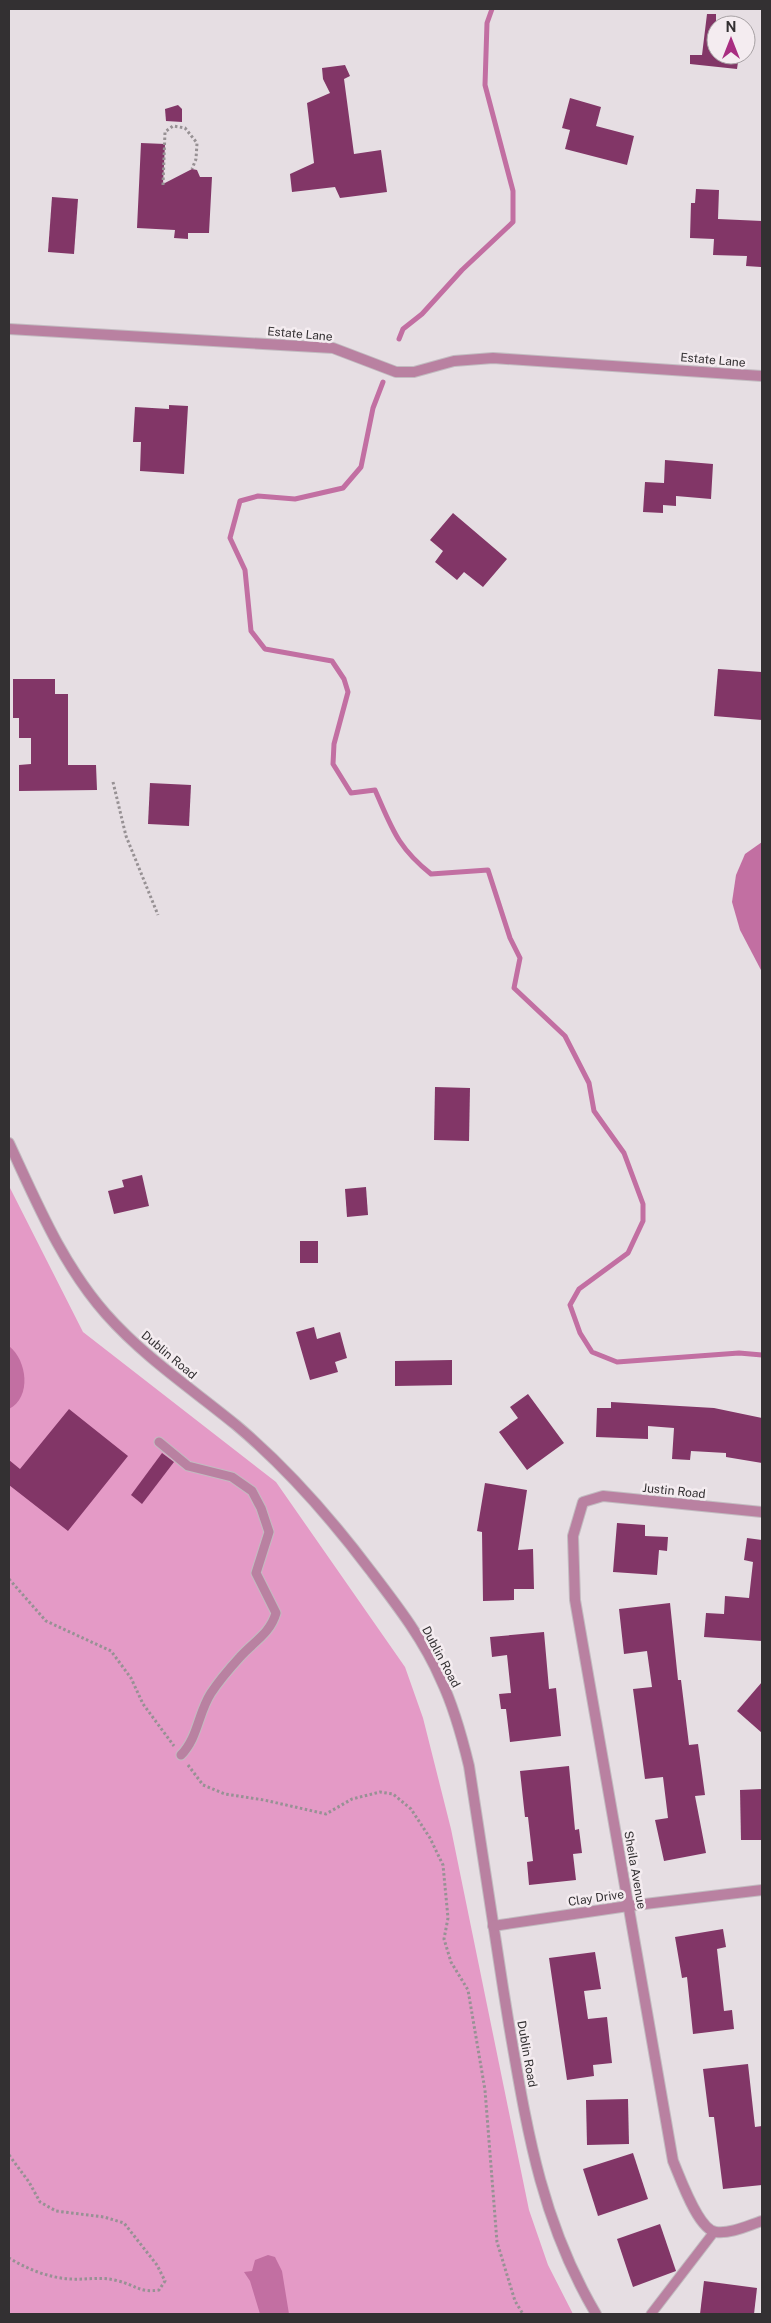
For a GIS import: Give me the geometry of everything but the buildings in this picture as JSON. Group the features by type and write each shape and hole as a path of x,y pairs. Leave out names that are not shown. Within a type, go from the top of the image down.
{"street":[{"name":"Estate Lane","path":"9,329 333,348 396,372 414,372 454,360 493,358 762,376"},
{"name":"Dublin Road","path":"9,1143 60,1250 94,1300 134,1343 236,1425 298,1483 356,1552 418,1637 441,1679 463,1741 469,1766 523,2106 539,2180 554,2231 596,2314"},
{"name":"Justin Road","path":"584,1502 603,1496 762,1512"},
{"name":"Sheila Avenue","path":"584,1502 573,1536 575,1600 673,2161 700,2220 714,2232"},
{"name":"Clay Drive","path":"493,1926 628,1906 762,1890"},
{"path":"714,2232 728,2231 762,2221"}],"lane":[{"path":"159,1442 188,1466 232,1477 252,1492 261,1508 269,1532 256,1573 276,1613 273,1624 240,1656 210,1694 189,1747 181,1755"},
{"path":"651,2314 714,2232"}],"path":[{"path":"163,185 165,132 173,126 185,128 197,142 196,159 192,169"},
{"path":"113,782 126,836 158,915"},
{"path":"9,1580 46,1620 111,1651 131,1678 143,1704 203,1785 225,1794 264,1800 326,1814 352,1799 380,1792 393,1794 411,1809 430,1838 443,1865 448,1918 444,1939 451,1962 468,1990 486,2090 497,2242 515,2301 523,2314"},
{"path":"9,2155 29,2182 40,2202 56,2211 104,2217 124,2223 157,2264 165,2281 159,2290 145,2292 119,2281 93,2277 71,2279 44,2274 9,2258"}],"shaded area":[{"path":"762,842 762,972 740,930 732,902 736,875 745,854"},
{"path":"9,1186 83,1332 276,1482 405,1667 423,1718 451,1829 529,2210 548,2265 573,2314 9,2314"},
{"path":"9,1346 20,1360 23,1369 24,1387 21,1396 9,1409"},
{"path":"268,2255 275,2257 282,2271 289,2314 260,2314 250,2281 244,2272 252,2271 255,2260"}],"waterway":[{"path":"399,339 403,329 422,314 462,270 513,222 513,191 485,85 487,23 492,9"},
{"path":"383,382 373,408 361,467 343,488 295,499 258,496 240,501 230,538 245,570 251,631 265,649 332,661 344,679 348,692 334,744 333,764 351,793 375,790 397,836 410,855 431,874 488,870 510,938 520,958 514,988 565,1036 589,1083 594,1111 624,1153 643,1204 643,1221 628,1253 579,1289 570,1305 580,1333 592,1352 617,1362 739,1353 762,1355"}]}
